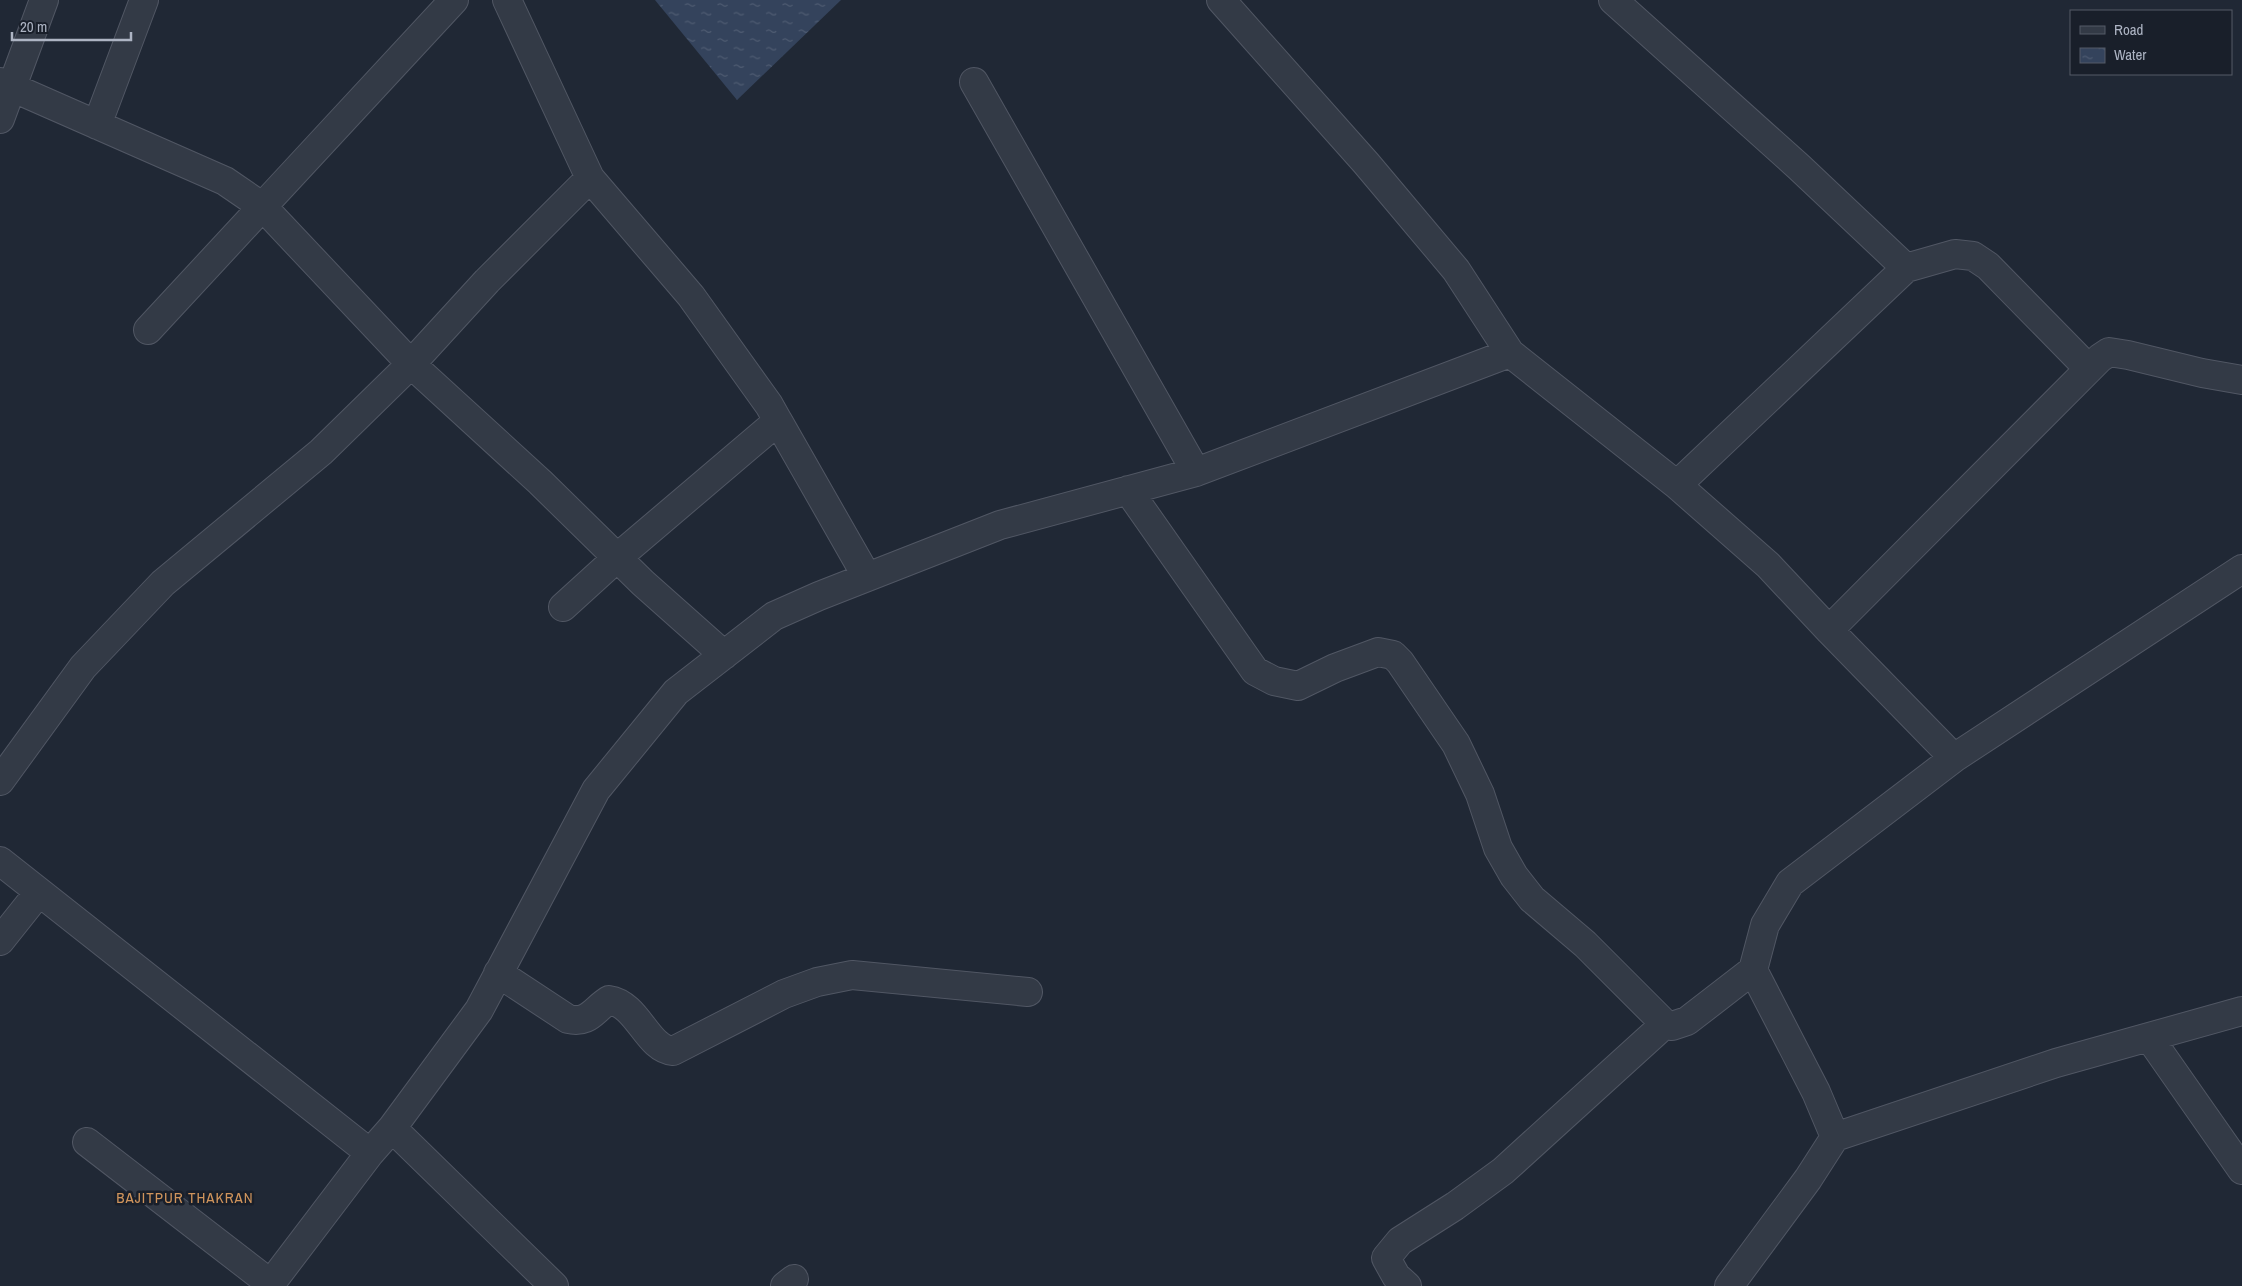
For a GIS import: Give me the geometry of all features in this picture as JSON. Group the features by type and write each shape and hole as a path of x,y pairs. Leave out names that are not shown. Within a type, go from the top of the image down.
{"street":[{"path":"0,119 6,85 44,0"},
{"path":"98,125 144,0"},
{"path":"148,330 454,0"},
{"path":"507,0 590,178 691,296 769,405 866,577"},
{"path":"1613,0 1799,167 1906,268"},
{"path":"1230,3 1456,270 1510,354 1677,485 1768,565 1954,758"},
{"path":"974,82 1196,472"},
{"path":"6,85 225,180 263,207 411,364 540,482 643,583 724,654"},
{"path":"0,781 83,667 163,582 321,452 411,364 487,281 590,178"},
{"path":"1677,485 1906,268 1955,254 1973,256 1988,266 2089,369"},
{"path":"1829,630 2100,358 2109,352 2242,380"},
{"path":"87,1142 270,1285 370,1153 392,1128 478,1010 596,790 676,692 774,616 866,577 1000,525 1196,472 1510,354"},
{"path":"563,607 618,557 778,421"},
{"path":"1128,490 1255,671 1274,681 1298,686 1335,668 1378,652 1385,652 1400,662 1456,744 1480,794 1498,848 1514,876 1532,899 1585,944 1665,1024 1672,1026 1687,1021 1752,970 1765,925 1790,883 1954,758 2242,569"},
{"path":"0,861 370,1153"},
{"path":"0,941 38,892"},
{"path":"1752,970 1816,1092 1834,1137"},
{"path":"498,973 568,1019 576,1021 585,1020 609,1000 616,1001 626,1007 661,1047 673,1051 784,994 817,982 852,974 1028,992"},
{"path":"1729,1286 1808,1179 1834,1137 2056,1063 2242,1011"},
{"path":"1407,1286 1396,1276 1386,1258 1400,1241 1455,1206 1504,1170 1665,1024"},
{"path":"2149,1037 2242,1170"},
{"path":"392,1128 554,1286"}],"water":[{"path":"655,0 841,0 737,100"}],"district":[{"name":"BAJITPUR THAKRAN","path":"185,1197"}]}
